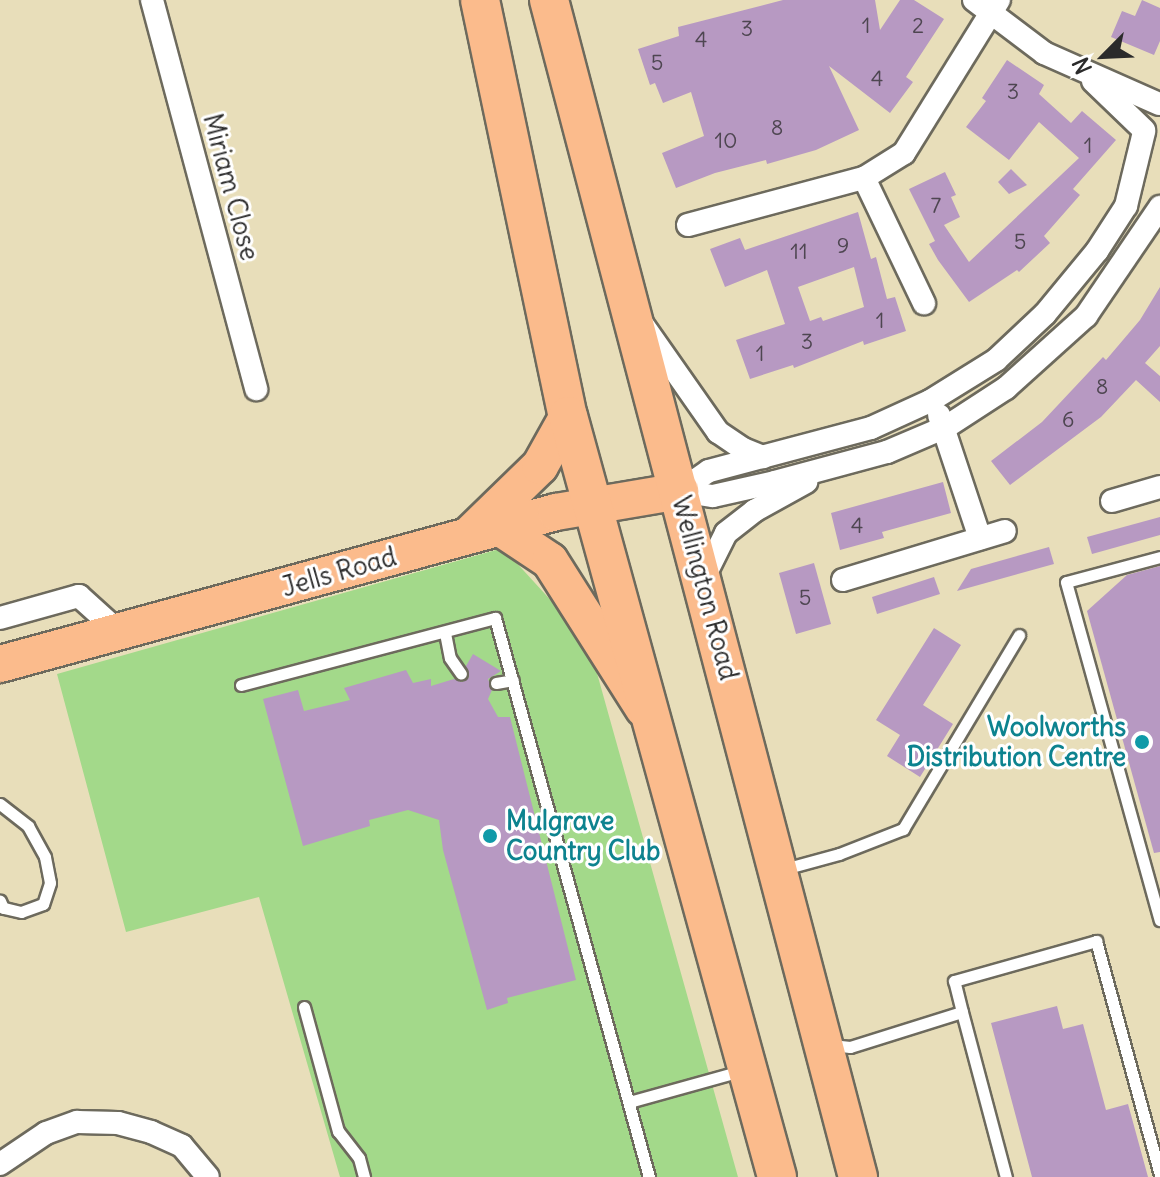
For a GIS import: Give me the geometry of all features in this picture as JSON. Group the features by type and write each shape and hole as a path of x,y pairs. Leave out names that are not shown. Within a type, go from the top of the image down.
{"highway":[{"path":"480,0 568,416 777,1177"},
{"name":"Wellington Road","path":"549,0 858,1177"}],"main road":[{"path":"568,416 540,466 484,532 550,561 651,720"},
{"name":"Jells Road","path":"0,664 484,532 593,505 680,491"}],"street":[{"name":"Miriam Close","path":"152,0 256,389"},
{"path":"680,491 709,471 871,428 930,401 996,360 1045,314 1097,251 1126,206 1148,115 1159,103 1044,53 988,5 904,153 864,178 688,225"},
{"path":"1084,72 1144,131 1152,153 1160,160"},
{"path":"864,178 924,303"},
{"path":"680,491 713,496 828,469 917,442 946,427 1006,388 1086,316 1160,207"},
{"path":"629,304 718,432 763,457"},
{"path":"930,401 946,427 980,538"},
{"path":"703,579 726,533 754,511 828,469"},
{"path":"1112,501 1160,487"},
{"path":"843,580 1005,531"},
{"path":"0,618 79,596 119,632"},
{"path":"0,1164 46,1133 77,1122 118,1123 151,1132 182,1146 208,1177"}],"lane":[{"path":"1160,557 1066,582 1160,920"},
{"path":"241,685 495,618 649,1177"},
{"path":"445,633 450,658 461,674"},
{"path":"778,871 839,854 903,829 1019,635"},
{"path":"496,683 513,680"},
{"path":"0,804 28,826 45,857 50,883 43,904 21,912 3,908 0,901"},
{"path":"1006,1177 954,981 1096,941 1160,1175"},
{"path":"304,1007 338,1131 359,1158 364,1177"},
{"path":"823,1045 850,1047 962,1012"},
{"path":"629,1102 749,1069"}],"green space":[{"path":"503,548 588,641 738,1177 340,1177 259,897 126,932 57,674"}],"building":[{"path":"783,0 875,0 880,30 900,0 914,0 944,19 906,77 913,82 890,113 829,66 859,130 816,150 767,164 766,160 715,173 676,188 662,153 704,136 691,92 663,103 655,83 650,85 638,49 679,36 678,27"},
{"path":"1142,0 1160,8 1160,41 1154,55 1111,37 1122,11 1135,16"},
{"path":"1007,60 1044,85 1039,94 1071,123 1082,111 1116,140 1073,189 1080,195 1044,236 1050,243 1019,272 1017,270 969,302 929,244 935,241 909,189 945,172 956,195 951,197 960,217 944,225 969,262 1079,158 1039,122 1009,160 966,127 986,101 982,98"},
{"path":"1011,169 1027,185 1009,194 998,182"},
{"path":"858,212 871,259 876,257 887,299 895,297 906,331 864,345 863,341 794,368 793,365 750,379 736,340 785,324 767,270 725,287 710,249 740,238 745,250","holes":["854,267 864,307 823,321 821,317 810,321 798,287"]},
{"path":"1160,287 1160,346 1145,363 1160,376 1160,402 1136,380 1101,417 1010,485 991,461 1042,422 1103,357 1106,360 1140,320"},
{"path":"943,482 951,513 882,532 884,538 840,550 831,513"},
{"path":"1160,517 1160,535 1092,554 1087,537"},
{"path":"1049,547 1054,564 957,591 971,569"},
{"path":"814,563 831,624 796,634 779,573"},
{"name":"Woolworths Distribution Centre","path":"1160,566 1160,852 1154,853 1087,611 1127,575"},
{"path":"934,577 940,594 877,614 872,597"},
{"path":"934,628 961,645 923,705 953,724 920,777 887,756 900,735 876,720"},
{"name":"Mulgrave Country Club","path":"473,654 501,671 488,679 492,690 488,699 498,717 510,717 576,980 507,998 508,1003 487,1010 443,850 439,820 408,810 369,820 370,826 303,846 263,699 298,690 304,711 350,700 344,688 406,670 413,683 431,679 431,686 454,679 462,682 469,677 466,666"},
{"path":"1057,1006 1063,1029 1083,1024 1106,1110 1128,1104 1148,1177 1032,1177 991,1023"}],"place":[{"name":"Woolworths Distribution Centre","path":"1142,742"},
{"name":"Mulgrave Country Club","path":"490,836"}]}
